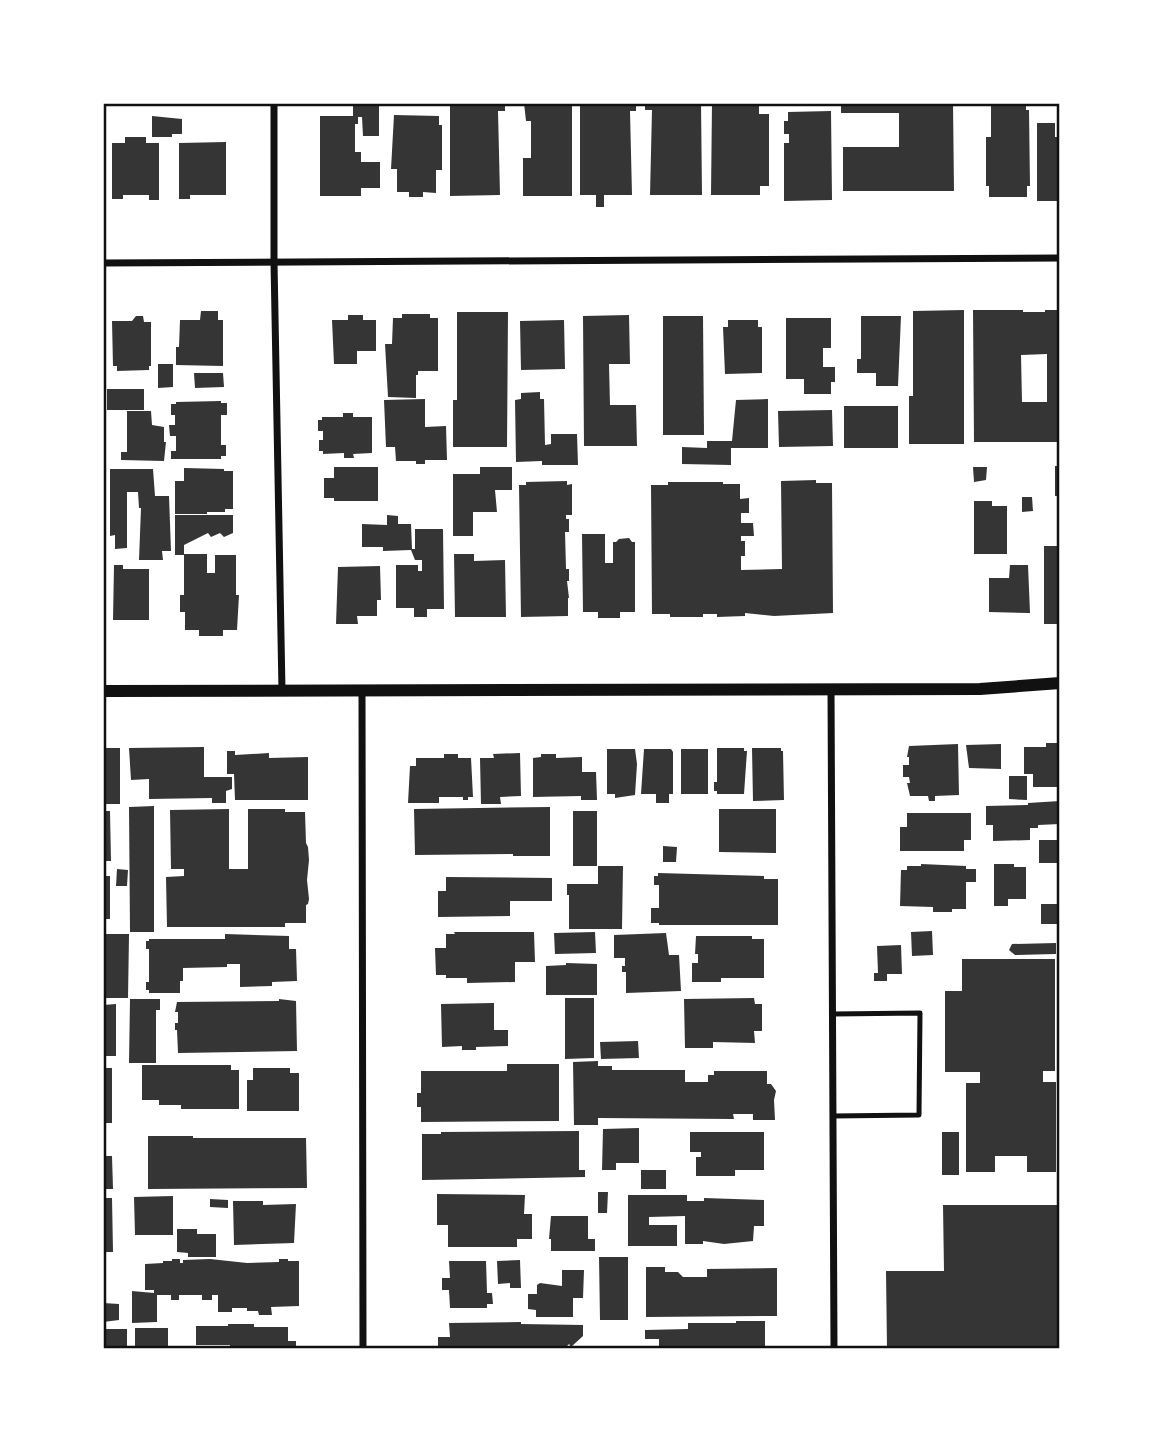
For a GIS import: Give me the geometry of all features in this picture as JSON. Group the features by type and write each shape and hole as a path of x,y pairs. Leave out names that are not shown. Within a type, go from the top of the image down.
{"street":[{"path":"274,103 274,262 282,690"},
{"path":"103,263 1060,258"},
{"path":"103,691 980,689 1060,683"},
{"path":"831,688 834,1349"},
{"path":"362,690 363,1349"}],"lane":[{"path":"833,1014 920,1013 919,1115 833,1116"}],"building":[{"path":"353,103 379,103 379,136 363,136 362,117 358,117 358,124 355,124 355,152 361,152 361,162 380,162 380,188 361,188 361,196 320,196 320,116 353,116"},
{"path":"450,103 505,103 505,111 498,111 500,195 450,196"},
{"path":"524,103 572,103 572,196 523,196 523,158 531,158 531,121 526,121"},
{"path":"580,103 636,103 636,111 630,111 632,195 604,195 604,207 596,207 596,195 580,195"},
{"path":"645,103 701,103 702,195 650,195 652,110 645,110"},
{"path":"712,103 759,103 759,114 769,114 769,186 760,186 760,195 711,195"},
{"path":"841,103 953,103 954,191 843,191 843,147 899,147 899,113 841,113"},
{"path":"991,103 1026,103 1026,110 1029,110 1030,186 1027,186 1027,197 989,197 989,186 986,186 986,137 991,137"},
{"path":"831,111 832,200 784,201 784,143 789,143 789,134 784,134 784,121 788,121 788,112"},
{"path":"394,115 439,116 439,125 442,125 442,170 436,170 436,193 423,192 423,197 409,197 409,192 397,192 397,169 391,169"},
{"path":"152,116 182,119 182,134 152,137"},
{"path":"1037,123 1055,123 1055,137 1060,137 1060,201 1037,201"},
{"path":"125,137 146,137 146,143 159,143 159,200 149,200 149,195 123,195 123,199 112,199 112,143 125,143"},
{"path":"226,142 226,195 190,195 190,199 179,199 179,143"},
{"path":"964,310 964,444 909,444 909,396 913,396 913,311"},
{"path":"973,310 1060,310 1060,442 974,442","holes":["1047,354 1047,402 1022,402 1021,355"]},
{"path":"201,311 218,311 218,320 223,320 223,366 176,365 180,320 200,320"},
{"path":"457,312 508,312 507,447 453,447 453,400 457,400"},
{"path":"402,314 430,314 430,318 438,318 438,371 418,371 416,398 388,397 385,344 392,344 393,318 402,318"},
{"path":"348,315 363,315 363,320 376,320 376,351 357,351 357,364 334,364 332,320 348,320"},
{"path":"629,315 630,364 609,364 610,405 636,405 637,446 584,446 583,316"},
{"path":"136,316 143,316 144,322 151,322 151,366 149,370 117,371 117,366 113,366 112,321 132,321"},
{"path":"663,316 703,316 704,435 663,435"},
{"path":"861,316 901,316 898,386 876,386 876,373 857,373 857,359 861,359"},
{"path":"786,318 831,318 831,348 823,348 823,367 835,367 835,382 831,382 831,394 804,394 804,379 786,379"},
{"path":"564,320 565,369 521,370 520,321"},
{"path":"728,320 758,320 758,327 762,327 762,373 725,374 723,327 728,327"},
{"path":"158,364 173,364 173,387 158,388"},
{"path":"194,373 223,373 224,387 195,388"},
{"path":"107,389 144,389 144,410 107,410"},
{"path":"540,392 540,399 544,399 545,445 551,444 551,434 577,434 578,465 542,465 542,461 516,462 515,400 521,399 521,393"},
{"path":"425,399 425,427 446,426 447,460 425,460 425,464 396,461 395,447 386,447 384,400"},
{"path":"768,399 768,448 731,448 731,465 682,464 682,447 707,448 707,441 732,441 736,400"},
{"path":"221,401 227,403 227,415 221,415 221,445 226,445 226,456 221,456 221,459 171,459 171,451 176,451 176,436 170,436 169,425 175,425 171,404"},
{"path":"844,406 898,406 898,448 844,448"},
{"path":"832,410 833,446 779,447 778,411"},
{"path":"127,411 151,411 152,425 164,427 164,461 121,460 121,452 127,452"},
{"path":"343,413 353,413 353,417 372,417 372,453 353,454 354,458 344,458 344,453 323,454 323,451 319,451 319,440 323,440 323,431 318,431 318,420 322,420 322,417 343,417"},
{"path":"1055,466 1060,466 1060,496 1055,496"},
{"path":"334,467 378,467 378,501 334,501 334,498 324,498 324,478 334,478"},
{"path":"480,467 512,467 512,490 495,490 497,512 473,512 473,536 453,536 453,474 480,474"},
{"path":"973,467 987,467 986,480 974,482"},
{"path":"184,468 233,471 233,509 207,514 175,514 175,481 184,481"},
{"path":"110,469 153,469 155,496 169,496 171,551 162,551 163,560 139,560 141,508 138,492 127,492 127,548 115,549 115,535 110,536"},
{"path":"816,480 816,483 832,483 833,613 774,616 745,613 745,616 717,617 717,614 703,614 703,617 670,617 670,614 652,614 651,485 668,485 668,482 740,484 740,499 749,498 749,513 741,513 741,523 753,523 754,536 741,536 741,541 745,541 745,556 741,556 741,570 782,569 781,481"},
{"path":"567,481 567,485 572,484 572,515 566,515 566,519 569,519 569,532 565,532 566,569 569,569 568,616 521,617 519,485 526,485 526,482"},
{"path":"1022,497 1032,497 1033,511 1022,512"},
{"path":"974,501 992,501 992,506 1007,506 1007,554 974,554"},
{"path":"175,515 233,515 233,533 224,537 220,533 211,537 208,533 184,545 184,555 175,555"},
{"path":"387,515 398,516 398,524 411,524 412,549 415,549 415,529 443,529 444,609 427,609 427,617 414,617 414,608 396,608 396,565 418,565 418,571 422,571 422,560 415,560 411,550 383,551 383,547 362,547 362,524 387,525"},
{"path":"582,534 605,534 605,563 613,563 613,542 629,538 635,542 635,612 620,612 620,618 598,618 598,612 583,612"},
{"path":"103,540 106,540 106,626 103,626"},
{"path":"1044,546 1060,546 1060,624 1044,624"},
{"path":"184,554 207,554 207,573 215,573 215,555 236,555 236,595 239,595 237,630 223,630 223,636 199,636 199,630 185,630 185,612 180,612 180,595 184,595"},
{"path":"454,554 474,554 474,561 505,560 506,617 455,617"},
{"path":"114,565 123,565 123,569 149,569 149,620 113,620"},
{"path":"1010,565 1028,565 1030,613 989,612 989,578 1009,578"},
{"path":"380,566 381,600 377,600 377,616 357,616 358,624 336,624 338,567"},
{"path":"1046,743 1060,743 1060,787 1033,787 1033,774 1024,774 1024,747 1046,747"},
{"path":"958,744 959,795 935,796 935,801 929,801 928,796 910,796 907,783 910,783 909,777 903,777 903,765 909,765 909,746"},
{"path":"1001,744 1001,769 969,768 966,745"},
{"path":"204,747 204,777 232,777 232,789 226,791 226,803 212,803 212,798 149,799 149,779 131,780 129,748"},
{"path":"103,748 120,748 120,804 103,804"},
{"path":"717,748 744,748 744,751 747,751 744,794 717,794 717,791 714,791 714,782 717,782"},
{"path":"752,748 781,748 783,751 784,800 753,801"},
{"path":"607,749 635,749 635,795 615,798 615,794 607,794"},
{"path":"644,749 671,749 673,752 673,794 669,794 669,803 656,803 656,794 641,794"},
{"path":"681,749 708,749 708,794 681,794"},
{"path":"227,751 235,751 235,755 269,753 269,758 308,757 308,800 235,800 234,774 227,774"},
{"path":"520,753 521,796 500,797 501,804 481,804 480,758 494,758 493,754"},
{"path":"444,754 471,758 473,797 463,800 463,797 439,797 439,803 408,803 410,766 416,766 416,758 444,758"},
{"path":"541,754 556,754 556,758 582,757 582,772 596,772 597,800 581,800 581,796 533,797 533,758 541,757"},
{"path":"1009,776 1027,776 1027,800 1009,799"},
{"path":"1060,801 1060,824 1030,828 1030,840 993,841 993,825 986,825 986,806"},
{"path":"154,806 154,932 130,932 129,807"},
{"path":"550,807 550,856 415,855 414,809"},
{"path":"229,809 229,869 248,869 248,809 305,812 309,860 306,923 285,923 285,927 167,927 166,877 184,876 184,869 171,869 170,810"},
{"path":"719,809 776,809 776,853 719,852"},
{"path":"103,811 110,811 111,861 103,861"},
{"path":"573,811 597,811 597,866 573,866"},
{"path":"907,813 971,813 971,840 964,840 964,851 900,851 900,827 907,827"},
{"path":"1039,840 1060,840 1060,863 1039,863"},
{"path":"663,846 677,847 676,862 663,862"},
{"path":"921,864 976,869 976,882 966,882 966,909 933,912 933,907 900,906 901,870 907,870 907,866"},
{"path":"994,864 1026,867 1026,899 1008,899 1008,906 994,906"},
{"path":"598,866 623,866 622,929 569,929 567,884 598,884"},
{"path":"117,869 128,870 127,886 116,886"},
{"path":"658,873 764,876 764,879 778,879 778,925 651,923 651,908 659,908 659,885 654,885 654,876 658,876"},
{"path":"103,876 110,876 110,919 103,919"},
{"path":"446,877 552,878 552,901 510,901 510,916 438,917 438,891 446,891"},
{"path":"1041,904 1060,904 1060,924 1041,924"},
{"path":"932,931 933,955 912,956 911,932"},
{"path":"454,932 534,932 535,962 515,962 515,982 467,983 467,978 436,975 435,948 446,948 446,934 455,934"},
{"path":"595,932 596,953 555,954 554,933"},
{"path":"666,933 669,955 679,955 681,991 626,993 626,972 622,972 625,958 614,958 614,935"},
{"path":"106,934 129,934 128,998 106,998"},
{"path":"225,934 289,936 289,949 296,949 297,981 272,982 272,986 240,987 240,964 227,964 227,967 183,968 180,993 149,993 149,990 146,990 146,982 149,982 149,949 146,949 146,941 225,939"},
{"path":"696,936 752,936 752,939 764,939 764,978 721,978 721,982 692,982 692,963 698,963 698,954 695,954"},
{"path":"1056,943 1056,954 1015,955 1009,950 1012,944"},
{"path":"901,945 902,974 887,974 887,981 874,981 874,973 878,973 877,946"},
{"path":"962,959 1055,959 1055,1071 1043,1071 1043,1082 1056,1082 1056,1172 1027,1172 1027,1156 995,1156 995,1172 966,1172 966,1083 980,1083 980,1072 945,1072 945,991 962,991"},
{"path":"566,963 597,964 597,995 546,995 546,966"},
{"path":"565,998 594,998 594,1058 565,1059"},
{"path":"754,998 755,1004 762,1004 762,1031 754,1031 755,1043 713,1042 713,1048 685,1048 684,999"},
{"path":"130,999 160,999 160,1010 156,1010 156,1063 129,1063"},
{"path":"279,999 296,1001 297,1051 178,1053 175,1030 175,1023 178,1023 178,1012 175,1012 177,1002"},
{"path":"494,1003 494,1030 508,1030 508,1046 476,1047 476,1050 462,1050 462,1046 442,1047 441,1004"},
{"path":"116,1004 116,1056 103,1056 103,1005"},
{"path":"638,1041 639,1058 601,1059 600,1042"},
{"path":"598,1061 598,1066 612,1066 612,1070 685,1070 685,1082 708,1082 708,1075 714,1075 714,1071 767,1071 767,1084 771,1084 776,1091 775,1120 753,1120 753,1114 733,1114 734,1119 598,1118 598,1125 574,1125 573,1062"},
{"path":"507,1064 559,1064 559,1121 421,1122 417,1093 421,1093 421,1071 507,1071"},
{"path":"142,1065 231,1065 231,1070 239,1070 239,1109 181,1109 181,1105 159,1105 159,1100 142,1100"},
{"path":"103,1068 112,1068 112,1123 103,1123"},
{"path":"253,1068 290,1068 290,1073 299,1073 299,1111 247,1111 247,1080 253,1080"},
{"path":"639,1128 639,1163 616,1163 616,1170 602,1170 603,1129"},
{"path":"579,1131 579,1170 585,1170 585,1177 422,1180 422,1134"},
{"path":"690,1132 764,1132 764,1170 735,1170 735,1176 696,1176 696,1157 701,1157 701,1152 690,1152"},
{"path":"942,1132 959,1132 959,1175 942,1175"},
{"path":"148,1136 306,1138 307,1188 148,1189"},
{"path":"103,1156 112,1156 113,1189 103,1189"},
{"path":"641,1170 666,1170 666,1189 641,1189"},
{"path":"598,1192 608,1192 607,1213 598,1213"},
{"path":"437,1194 525,1195 524,1214 532,1214 532,1239 517,1239 517,1247 448,1247 448,1225 437,1225"},
{"path":"628,1195 687,1195 687,1201 704,1201 704,1198 764,1200 764,1226 754,1226 753,1241 724,1244 703,1241 703,1244 685,1244 685,1216 649,1217 649,1225 677,1225 677,1246 628,1246"},
{"path":"173,1196 173,1235 135,1235 134,1197"},
{"path":"103,1198 112,1198 113,1252 103,1252"},
{"path":"210,1199 228,1200 228,1208 210,1207"},
{"path":"233,1201 263,1201 263,1205 296,1204 294,1243 234,1245"},
{"path":"943,1205 1060,1205 1060,1349 887,1349 886,1271 944,1271"},
{"path":"551,1216 588,1216 588,1239 595,1239 595,1251 551,1251"},
{"path":"177,1229 197,1229 197,1234 216,1234 216,1257 188,1257 188,1253 177,1252"},
{"path":"599,1257 628,1257 628,1320 600,1320"},
{"path":"180,1259 180,1263 183,1263 183,1260 210,1259 247,1263 279,1262 279,1259 299,1261 299,1306 271,1307 272,1315 259,1315 258,1311 247,1311 247,1308 218,1312 218,1295 212,1295 212,1300 202,1300 202,1295 179,1295 179,1300 171,1300 171,1295 157,1295 157,1322 132,1323 132,1291 154,1293 154,1290 145,1290 145,1264 163,1263"},
{"path":"520,1260 521,1288 510,1288 510,1283 498,1284 497,1261"},
{"path":"449,1261 486,1261 487,1293 492,1293 493,1304 487,1304 487,1308 450,1308 449,1290 442,1290 442,1278 450,1278"},
{"path":"646,1267 665,1267 665,1272 678,1272 683,1277 707,1277 707,1269 777,1268 777,1316 646,1317"},
{"path":"562,1270 584,1270 583,1298 573,1298 573,1317 536,1317 536,1310 528,1309 528,1294 537,1294 537,1285 540,1283 562,1286"},
{"path":"103,1303 119,1304 119,1320 103,1322"},
{"path":"765,1321 765,1349 659,1349 659,1339 645,1339 645,1330 688,1329 688,1323"},
{"path":"449,1323 583,1325 583,1336 571,1347 569,1344 564,1349 438,1349 438,1337 450,1337"},
{"path":"228,1324 288,1327 288,1341 296,1341 296,1349 230,1349 230,1345 196,1345 196,1326"},
{"path":"135,1328 168,1328 168,1349 135,1349"},
{"path":"103,1329 127,1329 127,1349 103,1349"}]}
